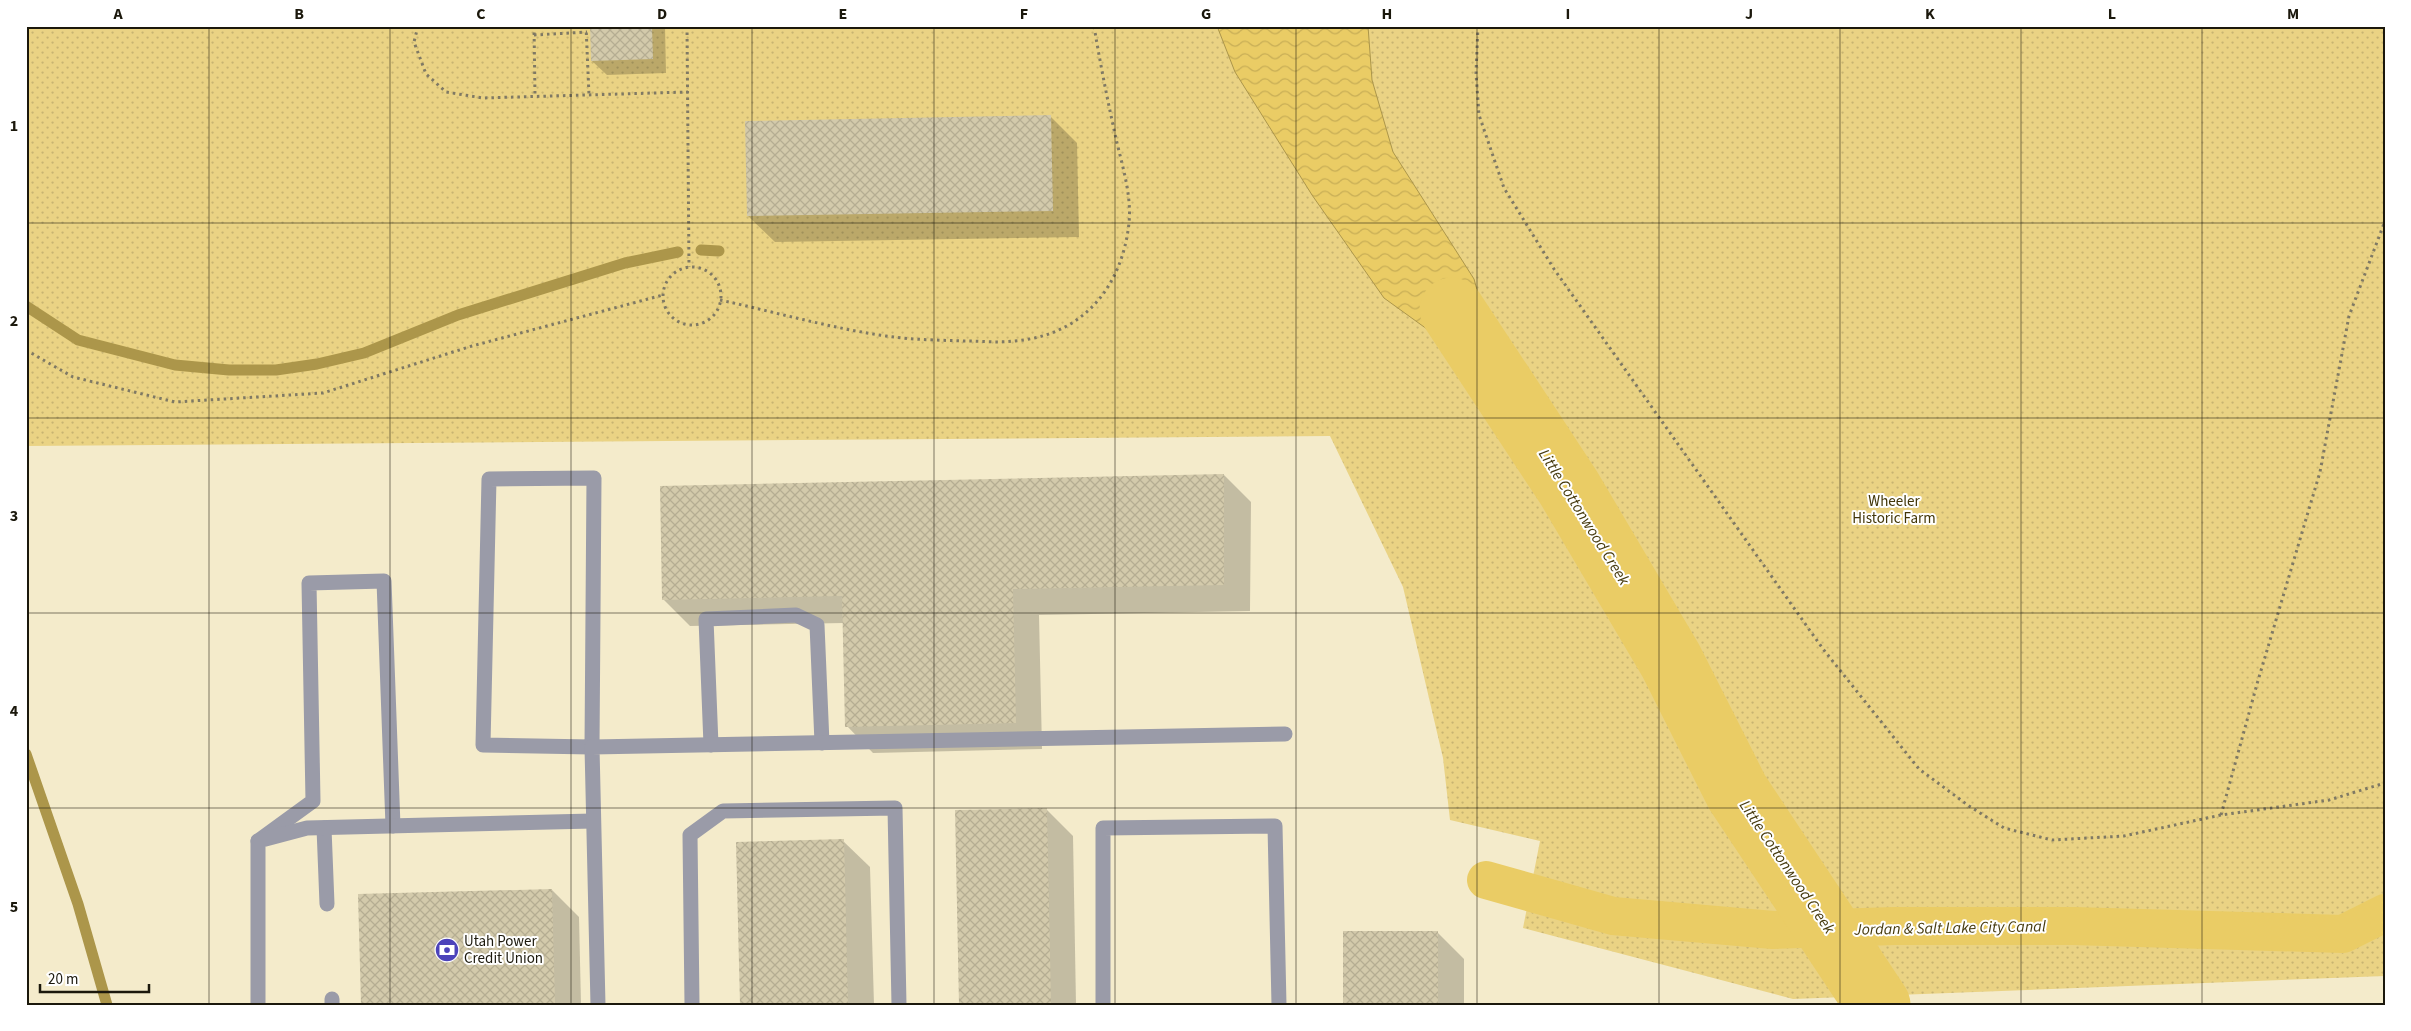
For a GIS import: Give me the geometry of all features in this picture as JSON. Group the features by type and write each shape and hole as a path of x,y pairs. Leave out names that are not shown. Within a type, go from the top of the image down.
{"lane":[{"path":"598,1005 592,747 594,478 489,480 483,745 592,747 1284,734"},
{"path":"258,840 313,801 310,583 384,581 393,826"},
{"path":"711,745 706,619 796,615 817,626 822,743"},
{"path":"692,1005 690,835 723,811 895,808 899,1005"},
{"path":"258,840 307,828 593,821"},
{"path":"1103,1005 1103,828 1275,826 1279,1005"},
{"path":"324,828 328,904"},
{"path":"258,840 258,1005"}],"path":[{"path":"418,26 414,42 426,74 446,92 483,98 688,92"},
{"path":"534,26 535,96"},
{"path":"586,26 588,95"},
{"path":"686,26 689,267"},
{"path":"720,300 884,336 940,340 1015,342 1059,329 1079,318 1095,305 1111,285 1120,264 1129,222 1125,179 1103,82 1094,26"},
{"path":"1478,26 1476,73 1479,115 1504,188 1554,269 1823,649 1919,769 1969,806 2004,828 2052,840 2124,836 2221,815 2329,800 2385,784"},
{"path":"534,35 586,32"},
{"path":"2221,815 2257,684 2320,472 2349,316 2385,221"},
{"path":"689,267 699,268 715,279 719,287 720,300 714,315 707,321 688,325 671,317 666,309 663,295 666,282 672,275 680,269 689,267"},
{"path":"26,350 73,377 175,402 323,393 472,346 663,295"}],"green space":[{"name":"Wheeler Historic Farm","path":"26,26 2385,26 2385,976 1793,999 1523,928 1540,841 1450,820 1443,758 1403,587 1330,436 26,446"}],"water":[{"path":"1217,26 1368,26 1372,80 1393,152 1474,279 1503,384 1384,298 1312,195 1235,72"}],"building":[{"path":"590,26 652,26 653,59 591,61"},
{"path":"1051,115 1053,211 747,216 745,121"},
{"path":"1224,474 1224,585 1013,589 1016,723 845,727 842,596 662,600 660,486"},
{"path":"1047,808 1051,1005 959,1005 955,810"},
{"path":"844,839 848,1005 740,1005 736,842"},
{"path":"552,889 555,1005 361,1005 358,894"},
{"path":"1343,931 1438,931 1438,1005 1343,1005"}],"waterway":[{"path":"701,250 719,251"},
{"path":"26,306 78,340 175,365 229,370 276,370 317,364 364,353 458,315 625,263 678,252"},
{"name":"Little Cottonwood Creek","path":"1452,310 1569,488 1671,661 1737,792 1878,1005"},
{"path":"26,754 78,904 107,1005"},
{"name":"Jordan & Salt Lake City Canal","path":"1486,880 1613,916 1773,930 1894,926 2073,926 2343,934 2385,913"}],"place":[{"name":"Utah Power Credit Union","path":"447,950"}]}
